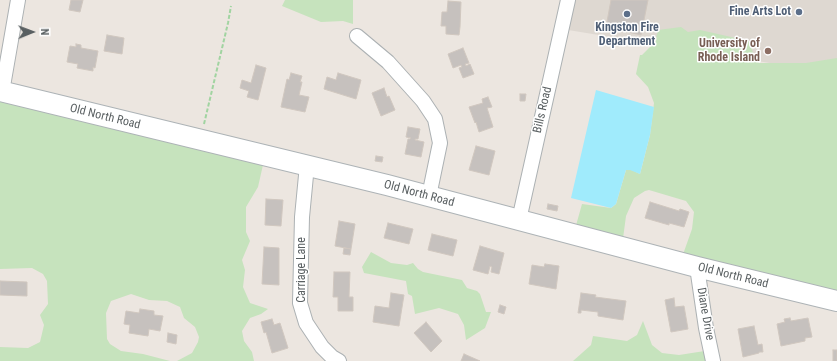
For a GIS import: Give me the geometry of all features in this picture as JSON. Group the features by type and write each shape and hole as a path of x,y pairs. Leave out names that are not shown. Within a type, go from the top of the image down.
{"street":[{"path":"1,92 18,0"},
{"name":"Bills Road","path":"519,220 568,0"},
{"path":"357,36 388,62 423,101 435,119 440,143 429,196"},
{"name":"Old North Road","path":"1,92 307,165 837,302"},
{"name":"Carriage Lane","path":"307,165 302,217 300,303 306,323 322,347 332,357 339,361"},
{"name":"Diane Drive","path":"697,267 706,328 713,361"}],"path":[{"path":"200,140 231,6"}],"shaded area":[{"name":"University of Rhode Island","path":"568,0 837,0 837,74 562,29"}],"green space":[{"path":"285,0 353,0 353,24 343,21 321,22 282,6"},
{"path":"681,27 688,32 700,30 749,41 754,56 759,63 806,63 837,58 837,300 681,260 692,229 694,212 686,201 649,190 634,198 626,216 622,246 575,229 582,204 611,208 616,204 626,170 630,169 640,174 650,135 654,103 648,87 636,74 640,55 642,55 655,42 658,30"},
{"path":"0,91 265,156 258,187 246,207 246,232 250,241 242,260 245,270 243,287 250,303 268,309 261,314 250,318 242,331 244,341 252,352 254,361 177,361 192,353 198,342 199,337 195,327 184,318 180,307 167,301 149,300 131,294 111,301 106,313 107,339 110,344 121,351 143,354 170,361 0,361 0,347 28,348 40,342 44,325 40,315 48,304 47,281 43,274 32,268 0,269"},
{"path":"371,252 391,263 407,265 413,263 423,272 462,280 467,288 477,291 480,294 486,312 491,312 485,328 466,340 464,325 458,314 439,308 415,314 412,296 408,294 406,281 364,273 362,267"},
{"path":"643,321 652,345 662,353 679,355 711,350 714,361 573,361 591,345 593,336 627,341 637,335"}],"water":[{"path":"596,90 654,107 650,135 640,174 626,170 616,204 611,208 571,198"}],"building":[{"path":"71,0 83,0 80,12 69,10"},
{"name":"Kingston Fire Department","path":"611,0 648,0 641,35 606,27"},
{"path":"448,1 461,2 459,35 446,34 446,26 441,26 442,12 447,12"},
{"path":"107,35 124,38 122,54 104,51"},
{"path":"76,44 81,45 81,48 98,51 95,68 93,67 93,71 77,68 78,64 67,62 70,46 76,47"},
{"path":"463,48 469,63 465,64 466,66 470,64 474,74 463,78 459,68 462,67 461,65 453,68 448,54"},
{"path":"256,65 266,68 258,100 247,97 249,91 240,88 242,80 251,83"},
{"path":"291,73 302,76 299,95 309,97 305,112 281,107 287,79 289,80"},
{"path":"338,73 361,80 356,99 324,89 327,77 336,80"},
{"path":"384,88 387,97 389,96 395,110 381,116 372,93"},
{"path":"520,94 526,94 525,101 520,101"},
{"path":"488,97 492,107 487,108 493,127 479,132 469,107 483,103 482,99"},
{"path":"408,127 420,129 418,139 415,140 424,142 421,157 405,154 408,139 411,138 406,137"},
{"path":"476,146 495,151 489,175 469,170"},
{"path":"376,156 383,157 382,162 375,161"},
{"path":"266,199 283,200 281,226 265,225"},
{"path":"650,202 679,211 680,209 689,212 684,227 669,223 669,225 645,218"},
{"path":"548,204 558,206 557,211 547,209"},
{"path":"339,221 355,224 351,249 335,246"},
{"path":"388,223 413,229 409,244 384,238"},
{"path":"432,234 457,240 453,256 428,250"},
{"path":"480,246 504,253 499,274 491,272 492,267 490,266 488,274 473,270"},
{"path":"264,247 279,248 279,285 262,284"},
{"path":"344,248 351,249 350,255 343,254"},
{"path":"545,264 559,266 556,289 529,284 532,265 544,267"},
{"path":"334,272 350,272 349,297 353,297 353,311 338,311 338,297 333,297"},
{"path":"0,281 27,282 27,296 0,295"},
{"path":"391,293 404,295 399,326 373,322 375,306 389,308"},
{"path":"581,293 596,295 595,297 626,301 623,320 598,316 598,312 581,310 581,313 578,313"},
{"path":"674,298 675,307 684,306 688,329 671,332 665,300"},
{"path":"500,305 506,307 504,314 498,312"},
{"path":"140,309 154,311 154,315 163,316 160,331 149,329 148,336 129,333 130,325 124,324 126,311 139,313"},
{"path":"790,318 791,321 808,318 812,337 805,338 805,341 781,346 777,324 785,322 784,319"},
{"path":"272,319 274,325 280,323 288,348 272,353 266,332 264,333 261,322"},
{"path":"426,322 442,341 431,352 414,333"},
{"path":"754,326 758,345 762,344 763,352 743,357 738,329"},
{"path":"168,333 177,335 176,344 167,342"},
{"path":"833,350 837,350 837,361 833,361"},
{"path":"464,354 480,361 461,361"}],"place":[{"name":"Fine Arts Lot","path":"799,12"},
{"name":"Kingston Fire Department","path":"627,14"},
{"name":"University of Rhode Island","path":"768,51"}]}
